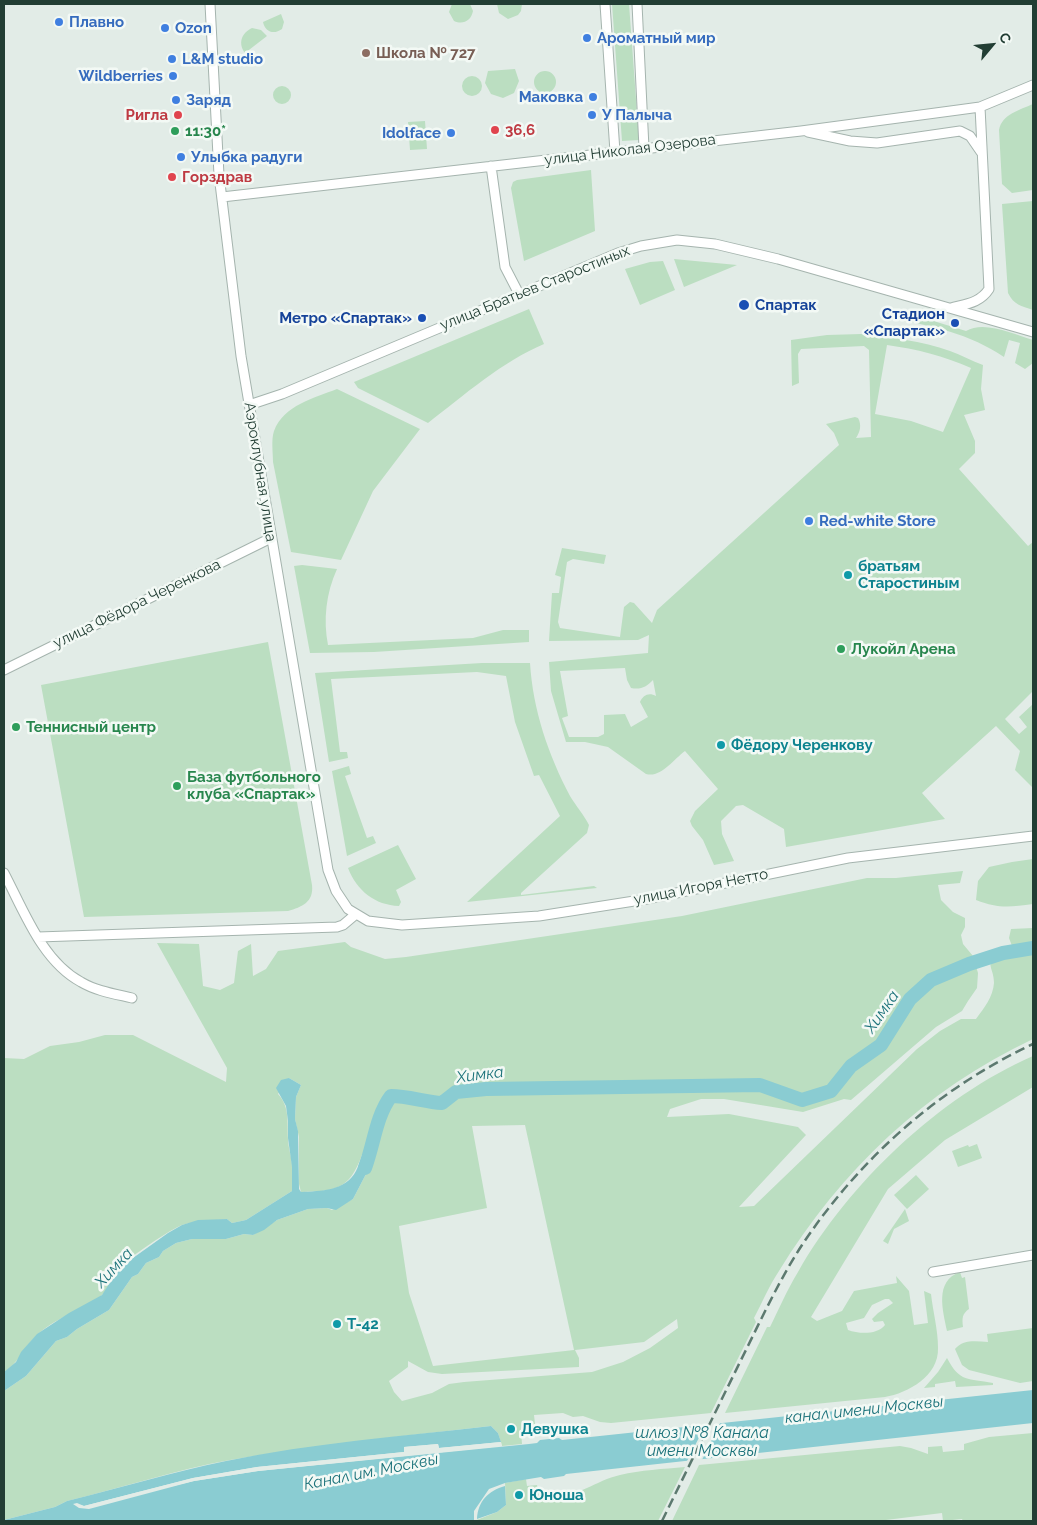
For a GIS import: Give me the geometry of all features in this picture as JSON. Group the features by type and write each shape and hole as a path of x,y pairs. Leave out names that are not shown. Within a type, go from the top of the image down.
{"street":[{"name":"Аэроклубная улица","path":"210,4 219,175 241,356 270,538 328,870 336,891 348,909 368,921"},
{"path":"605,4 615,152"},
{"path":"637,4 644,148"},
{"name":"улица Николая Озерова","path":"222,197 801,131 980,107 1033,85"},
{"path":"951,308 973,303 984,297 989,289 980,107"},
{"path":"801,131 850,141 877,143 960,132 970,136 982,155"},
{"path":"491,166 505,266 519,294"},
{"name":"улица Братьев Старостиных","path":"248,405 282,394 618,252 677,240 715,244 751,253 1033,332"},
{"name":"улица Фёдора Черенкова","path":"4,670 270,538"},
{"name":"улица Игоря Нетто","path":"368,921 402,925 539,916 647,898 848,858 1033,836"},
{"path":"4,873 45,950 57,966 82,983 106,992 132,998"},
{"path":"38,937 336,927 343,925 356,914"},
{"path":"933,1272 1033,1255"}],"green space":[{"path":"452,4 470,4 473,11 468,20 463,22 454,21 449,12"},
{"path":"497,4 522,4 521,11 518,15 508,19 499,13"},
{"path":"612,4 629,4 639,140 622,141"},
{"path":"281,14 284,22 282,29 270,32 263,22"},
{"path":"252,28 261,30 267,36 245,53 241,42 245,33"},
{"path":"515,69 519,81 514,93 503,98 491,94 485,83 488,71"},
{"path":"545,71 553,74 556,82 553,90 545,93 537,90 534,82 537,74"},
{"path":"472,76 479,79 482,86 479,93 472,96 465,93 462,86 465,79"},
{"path":"282,86 288,89 291,95 288,101 282,104 276,101 273,95 276,89"},
{"path":"1033,104 1033,190 1012,193 1002,184 999,130 1008,116"},
{"path":"425,121 427,149 410,150 408,122"},
{"path":"591,170 595,231 524,261 511,188 513,182"},
{"path":"1033,201 1033,310 1015,303 1008,293 1002,204"},
{"path":"674,259 737,265 684,287"},
{"path":"663,261 675,290 640,305 625,269 650,262"},
{"path":"888,307 966,331 973,328 990,327 1033,340 1033,363 1025,369 1015,363 1020,343 1009,340 1004,357 978,342 949,331 888,319"},
{"path":"529,309 544,344 499,369 428,423 358,388 354,382"},
{"name":"Лукойл Арена","path":"861,334 917,342 950,351 983,365 981,389 985,410 964,415 975,441 975,453 959,469 1028,546 1033,542 1033,691 1005,719 1019,734 1027,727 1019,717 1033,704 1033,788 1015,770 1020,751 996,726 922,793 945,819 786,847 784,829 743,805 736,806 721,821 722,834 734,861 714,865 703,840 690,821 695,811 718,789 685,751 662,771 651,775 646,774 608,747 585,742 566,742 551,691 549,662 648,653 649,635 638,640 549,641 552,593 559,593 561,577 555,575 562,548 606,555 604,564 573,559 567,562 558,622 560,628 620,637 624,607 630,602 634,603 652,623 657,610 839,445 834,433 826,424 855,417 858,418 860,426 856,438 871,437 869,350 864,346 801,349 798,354 799,383 792,386 791,340 827,335","holes":["887,345 930,354 971,368 943,432 911,421 875,414","625,668 627,680 631,688 638,689 653,680 656,696 646,695 640,702 648,717 631,727 625,714 604,715 604,734 598,737 569,737 562,718 568,716 560,671"]},
{"path":"337,389 420,429 373,491 341,560 291,552 273,462 272,446 274,431 285,415 310,399"},
{"path":"302,565 337,569 330,587 326,607 326,636 328,645 473,638 503,630 529,630 529,642 374,652 310,653 294,566"},
{"name":"База футбольного клуба «Спартак»","path":"268,642 312,885 309,900 298,908 288,911 84,917 41,685"},
{"path":"482,663 530,663 534,698 548,748 570,796 589,825 587,833 521,895 594,886 597,888 467,902 560,816 539,775 534,776 515,722 506,676 477,672 331,679 340,752 347,752 348,758 329,762 315,673"},
{"path":"349,766 351,774 345,776 367,838 373,836 376,843 347,856 332,771"},
{"path":"398,845 416,879 396,890 401,902 399,906 382,903 368,895 356,884 348,868"},
{"path":"1033,859 1033,904 1004,906 991,905 976,900 978,881 989,867"},
{"path":"963,871 960,883 938,885 941,900 953,912 965,918 965,927 961,935 963,944 973,956 978,973 977,988 962,1011 936,1027 851,1100 844,1099 803,1112 724,1099 701,1099 670,1109 667,1117 729,1114 798,1127 806,1135 739,1207 754,1206 917,1049 940,1031 961,1019 976,1019 992,993 994,978 990,965 994,951 1010,949 1012,946 1009,938 1011,929 1033,928 1033,1039 994,1059 956,1083 922,1108 889,1136 830,1199 803,1234 772,1283 754,1318 756,1322 711,1413 611,1423 600,1422 583,1416 573,1417 563,1413 534,1415 535,1424 532,1425 533,1430 521,1431 522,1444 502,1446 498,1433 491,1426 295,1450 209,1464 67,1501 55,1507 4,1520 4,1391 26,1376 56,1341 67,1337 109,1310 132,1277 138,1274 146,1263 159,1257 163,1251 176,1243 192,1239 226,1239 244,1234 253,1235 277,1220 308,1209 327,1208 332,1210 353,1199 366,1174 372,1150 362,1155 352,1175 340,1186 323,1191 301,1192 299,1184 299,1137 295,1119 296,1097 301,1085 289,1078 278,1094 282,1099 287,1115 292,1191 246,1220 232,1223 227,1219 193,1222 169,1232 139,1251 119,1267 101,1296 43,1330 32,1340 13,1365 4,1372 4,1058 24,1059 50,1046 79,1042 105,1035 133,1035 226,1082 227,1068 157,943 199,944 203,986 220,990 234,983 238,951 251,944 253,976 266,969 278,951 345,942 351,947 385,959 406,957 682,916 867,878 896,878","holes":["525,1125 574,1350 433,1366 409,1293 399,1226 487,1208 472,1126","677,1319 678,1328 650,1348 623,1362 592,1372 449,1384 432,1393 402,1401 394,1392 389,1381 408,1367 408,1361 428,1372 442,1374 579,1367 579,1358 575,1350 644,1342"]},
{"path":"1033,1056 1033,1087 945,1140 888,1189 811,1317 817,1321 842,1311 854,1291 897,1283 896,1276 909,1291 914,1325 928,1323 924,1291 931,1294 938,1348 937,1358 928,1375 921,1382 903,1392 885,1397 725,1413 767,1327 770,1327 794,1279 819,1239 843,1206 899,1146 931,1119 998,1073","holes":["889,1299 893,1303 872,1319 874,1322 883,1321 885,1325 882,1328 868,1333 848,1330 846,1323 864,1318 872,1305"]},
{"path":"977,1144 982,1158 958,1167 952,1151"},
{"path":"916,1175 929,1189 907,1209 894,1195"},
{"path":"905,1209 909,1221 894,1229 888,1244 883,1241"},
{"path":"960,1272 962,1278 965,1277 969,1309 963,1316 963,1327 947,1331 942,1306 943,1289 946,1282 952,1276"},
{"path":"1033,1328 1033,1381 1020,1383 969,1370 962,1365 955,1349 966,1342 988,1342 987,1334"},
{"path":"947,1358 961,1376 993,1383 993,1385 956,1387 955,1381 924,1388"},
{"path":"1033,1433 1033,1521 963,1521 962,1519 943,1521 942,1513 878,1521 672,1521 699,1465 900,1446 928,1454 928,1447 942,1446 943,1452 964,1450 964,1444 989,1437"},
{"path":"685,1467 658,1521 474,1521 497,1512 506,1505 505,1483 526,1479 527,1486 537,1485 539,1494 546,1493 547,1497 557,1497 575,1493 620,1475"}],"water":[{"path":"289,1078 301,1085 296,1097 295,1119 298,1131 299,1189 301,1192 332,1189 346,1183 352,1178 362,1155 366,1150 372,1150 366,1174 353,1199 336,1210 327,1208 308,1209 277,1220 264,1230 253,1235 244,1234 226,1239 192,1239 176,1243 163,1251 159,1257 146,1263 138,1274 132,1277 109,1310 67,1337 56,1341 26,1376 4,1391 4,1372 16,1362 21,1352 37,1334 69,1313 102,1295 119,1268 168,1233 182,1225 198,1220 227,1219 232,1223 246,1220 292,1191 292,1167 286,1106 276,1088 281,1080"},
{"path":"1033,1390 1033,1423 566,1474 564,1476 544,1479 541,1477 505,1483 489,1489 474,1511 474,1520 469,1521 4,1521 55,1507 67,1501 186,1470 259,1455 325,1445 491,1426 498,1433 501,1442 439,1448 438,1444 404,1447 404,1452 257,1467 193,1478 84,1506 80,1505 79,1508 194,1481 258,1471 529,1444 537,1443 540,1440 559,1438 562,1440"},
{"path":"505,1486 506,1505 497,1512 477,1519 479,1507 485,1498"}],"pier":[{"path":"721,1421 701,1462 686,1463 707,1422"},
{"path":"501,1442 502,1446 258,1471 194,1481 89,1509 79,1508 73,1504 77,1503 84,1506 193,1478 257,1467 404,1452 404,1447 438,1444 439,1448"}],"waterway":[{"name":"Химка","path":"365,1168 382,1112 391,1096 442,1103 456,1092 486,1089 760,1085 802,1100 831,1091 851,1066 881,1045 910,999 931,980 969,964 1003,953 1033,948"}],"railway":[{"path":"662,1521 777,1288 793,1259 825,1213 849,1183 904,1128 965,1082 1033,1044"}],"place":[{"name":"Плавно","path":"59,22"},
{"name":"Ozon","path":"165,28"},
{"name":"Ароматный мир","path":"587,38"},
{"name":"Школа № 727","path":"366,53"},
{"name":"L&M studio","path":"172,59"},
{"name":"Wildberries","path":"173,76"},
{"name":"Маковка","path":"593,97"},
{"name":"Заряд","path":"176,100"},
{"name":"Ригла","path":"178,115"},
{"name":"У Палыча","path":"592,115"},
{"name":"36,6","path":"495,130"},
{"name":"11:30*","path":"175,131"},
{"name":"Idolface","path":"451,133"},
{"name":"Улыбка радуги","path":"181,157"},
{"name":"Горздрав","path":"172,177"},
{"name":"Спартак","path":"744,305"},
{"name":"Метро «Спартак»","path":"422,318"},
{"name":"Стадион «Спартак»","path":"955,323"},
{"name":"Red-white Store","path":"809,521"},
{"name":"братьям Старостиным","path":"848,575"},
{"name":"Лукойл Арена","path":"841,649"},
{"name":"Теннисный центр","path":"16,727"},
{"name":"Фёдору Черенкову","path":"721,745"},
{"name":"База футбольного клуба «Спартак»","path":"177,786"},
{"name":"Т-42","path":"337,1324"},
{"name":"Девушка","path":"511,1429"},
{"name":"Юноша","path":"519,1495"}],"water label":[{"name":"канал имени Москвы","path":"864,1410"},
{"name":"шлюз №8 Канала имени Москвы","path":"702,1442"},
{"name":"Канал им. Москвы","path":"371,1472"}]}
